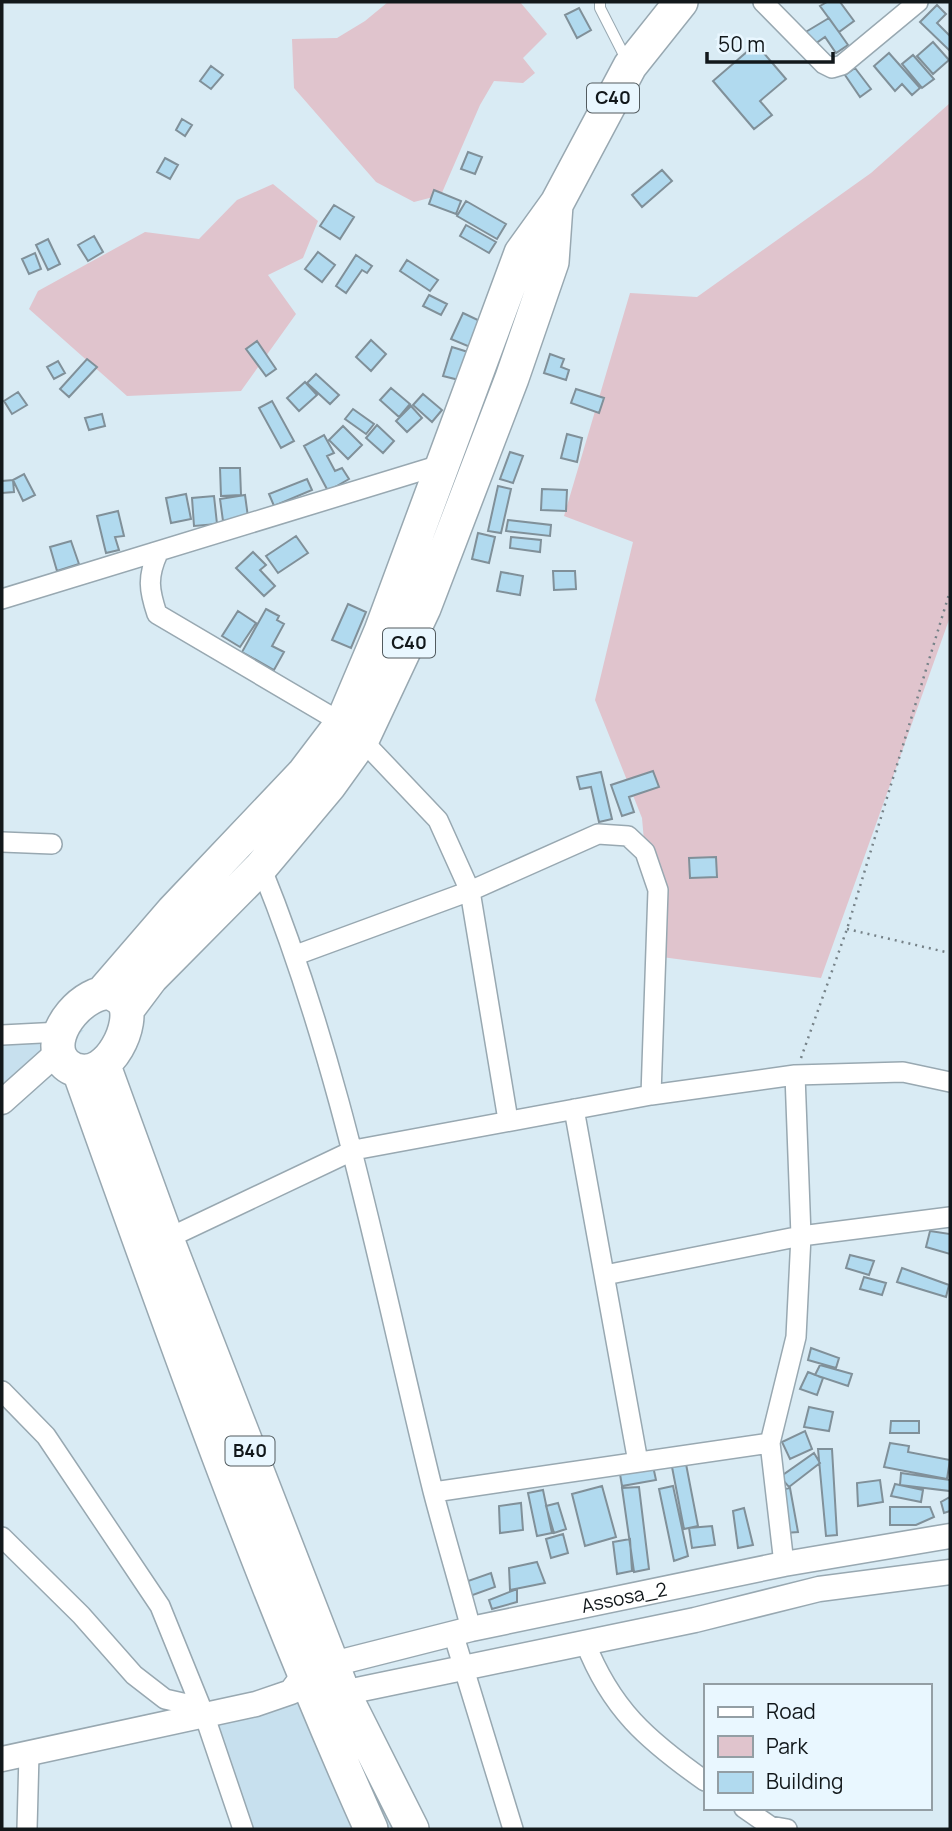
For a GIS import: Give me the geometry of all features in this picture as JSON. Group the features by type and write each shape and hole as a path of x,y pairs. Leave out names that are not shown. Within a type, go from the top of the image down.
{"highway":[{"name":"C40","path":"395,636 440,466 521,253 557,203 630,66 681,2"},
{"name":"C40","path":"115,1001 151,978 261,867 329,786 395,636 471,490 552,262 557,203"},
{"name":"C40","path":"115,1001 173,911 304,774 352,732"},
{"path":"85,1000 115,1001 120,1039 76,1055 85,1000"},
{"name":"B40","path":"76,1055 155,1244 371,1829"},
{"name":"B40","path":"317,1685 412,1829"}],"street":[{"path":"763,2 824,64 832,68 842,65 918,2"},
{"path":"2,599 440,466"},
{"path":"158,553 149,572 148,588 156,614 352,732 438,820 470,891 508,1120"},
{"path":"296,955 470,891 598,834 628,836 645,852 658,890 651,1095"},
{"path":"2,842 52,844"},
{"path":"261,867 296,955 354,1150 434,1492 462,1631 464,1667 513,1829"},
{"path":"2,1035 76,1055"},
{"path":"2,1102 76,1055"},
{"path":"155,1244 354,1150 651,1095 795,1075 903,1072 950,1082"},
{"path":"784,1564 769,1443 796,1337 801,1236 795,1075"},
{"path":"574,1109 638,1462"},
{"path":"605,1275 801,1236 950,1217"},
{"path":"2,1391 46,1436 160,1606 202,1709 243,1829"},
{"path":"434,1492 769,1443"},
{"name":"Assosa_2","path":"317,1685 462,1631 784,1564 950,1536"},
{"path":"2,1537 81,1615 134,1675 165,1699 202,1709"},
{"name":"Assosa_2","path":"317,1685 464,1667 695,1620 819,1589 950,1572"},
{"path":"585,1642 600,1680 626,1715 657,1748 704,1780"},
{"path":"2,1759 202,1709 317,1685"},
{"path":"27,1829 29,1754"},
{"path":"747,1810 774,1828"}],"lane":[{"path":"600,2 600,8 630,66"}],"path":[{"path":"795,1075 847,929 950,591"},
{"path":"847,929 950,953"}],"shaded area":[{"path":"84,1030 2,1104 2,1036"},
{"path":"320,1678 393,1829 246,1829 202,1716"}],"green space":[{"path":"388,2 520,2 547,34 523,58 535,73 523,83 494,81 480,105 441,195 414,202 376,182 294,88 292,39 337,38 365,21"},
{"path":"950,103 950,617 821,978 654,956 642,818 595,700 633,542 564,516 630,293 697,297 871,173"},
{"path":"273,184 318,221 303,258 268,275 296,314 241,391 127,396 29,309 38,291 145,232 199,239 237,200"}],"building":[{"path":"827,2 840,2 854,21 839,32 820,6"},
{"path":"937,5 946,14 937,23 950,36 950,51 920,22"},
{"path":"579,8 591,30 577,38 565,15"},
{"path":"829,18 848,45 836,53 825,37 812,46 804,33"},
{"path":"933,42 949,60 933,74 917,56"},
{"path":"756,44 786,79 760,101 772,115 754,129 713,81"},
{"path":"889,53 920,88 912,95 902,84 895,91 874,66"},
{"path":"913,55 934,79 922,88 902,64"},
{"path":"211,66 223,75 211,89 200,81"},
{"path":"855,68 871,89 860,97 845,75"},
{"path":"182,119 192,125 185,136 176,130"},
{"path":"468,152 482,157 475,174 461,169"},
{"path":"165,158 178,165 170,179 157,172"},
{"path":"662,170 672,181 642,207 632,195"},
{"path":"434,190 461,201 456,214 429,204"},
{"path":"466,201 506,224 497,239 457,216"},
{"path":"334,205 354,217 340,239 320,226"},
{"path":"466,225 496,242 489,253 460,236"},
{"path":"94,236 103,252 88,261 78,245"},
{"path":"48,239 60,264 48,270 36,245"},
{"path":"318,252 335,265 322,282 305,269"},
{"path":"35,253 41,269 29,274 22,259"},
{"path":"356,255 372,266 367,273 362,270 346,293 336,286"},
{"path":"407,260 438,280 430,291 400,271"},
{"path":"429,295 447,304 441,315 423,306"},
{"path":"463,313 482,322 470,347 451,339"},
{"path":"371,340 386,354 371,371 356,357"},
{"path":"257,341 276,369 266,376 246,349"},
{"path":"452,347 468,352 459,380 443,376"},
{"path":"550,354 564,359 561,367 569,370 566,380 544,373"},
{"path":"87,359 97,367 69,397 60,389"},
{"path":"58,361 65,373 54,379 47,367"},
{"path":"316,374 339,395 330,404 307,383"},
{"path":"305,382 317,395 299,411 287,398"},
{"path":"391,388 410,404 399,417 380,400"},
{"path":"576,389 604,398 599,413 571,403"},
{"path":"18,392 27,405 12,414 4,401"},
{"path":"423,394 442,410 432,422 413,405"},
{"path":"272,401 294,441 281,448 259,408"},
{"path":"411,406 422,418 407,432 396,421"},
{"path":"353,409 374,424 366,434 345,419"},
{"path":"102,414 105,426 89,430 85,418"},
{"path":"377,425 394,441 383,453 366,438"},
{"path":"343,426 362,445 348,459 329,440"},
{"path":"567,434 582,438 577,462 561,458"},
{"path":"324,435 334,453 327,456 335,471 342,468 349,479 328,491 304,446"},
{"path":"510,452 523,456 513,483 500,479"},
{"path":"220,468 240,468 241,495 221,496"},
{"path":"24,474 35,495 23,501 13,480"},
{"path":"307,479 312,490 274,506 269,494"},
{"path":"13,480 14,492 2,493 2,481"},
{"path":"498,486 511,489 501,533 488,531"},
{"path":"542,489 567,490 566,511 541,510"},
{"path":"186,494 191,519 171,523 166,498"},
{"path":"245,495 248,517 223,521 220,499"},
{"path":"214,496 217,524 194,526 192,498"},
{"path":"118,511 124,536 115,537 119,550 106,553 97,516"},
{"path":"508,520 551,525 550,536 506,531"},
{"path":"478,533 495,537 489,563 472,559"},
{"path":"296,536 308,553 278,573 266,556"},
{"path":"511,537 541,540 540,552 510,548"},
{"path":"71,541 79,564 57,571 50,547"},
{"path":"253,552 266,565 260,570 275,586 264,596 236,568"},
{"path":"553,571 575,571 576,589 554,590"},
{"path":"501,572 523,576 520,595 497,591"},
{"path":"348,604 366,612 351,648 332,640"},
{"path":"266,609 279,616 277,620 284,624 272,646 284,652 274,670 242,652"},
{"path":"238,611 256,623 240,647 222,636"},
{"path":"653,771 659,787 629,797 634,812 622,816 611,785"},
{"path":"601,772 612,819 599,822 591,787 580,789 577,777"},
{"path":"716,857 717,877 690,878 689,858"},
{"path":"930,1231 950,1234 950,1254 926,1247"},
{"path":"850,1255 874,1261 869,1275 846,1268"},
{"path":"902,1268 949,1285 946,1297 897,1282"},
{"path":"864,1277 886,1283 882,1295 860,1289"},
{"path":"811,1348 839,1358 836,1368 808,1360"},
{"path":"820,1365 852,1374 848,1386 815,1375"},
{"path":"808,1372 823,1378 817,1395 800,1389"},
{"path":"809,1407 833,1412 829,1431 804,1427"},
{"path":"891,1421 919,1421 919,1433 890,1433"},
{"path":"805,1431 812,1449 790,1459 782,1442"},
{"path":"890,1443 909,1446 908,1452 950,1460 947,1479 884,1467"},
{"path":"818,1449 832,1449 837,1535 826,1536"},
{"path":"814,1453 820,1463 789,1487 780,1477"},
{"path":"686,1464 698,1526 684,1529 672,1467"},
{"path":"653,1466 656,1480 622,1486 620,1474"},
{"path":"901,1473 950,1480 950,1491 900,1485"},
{"path":"880,1480 883,1502 858,1506 857,1483"},
{"path":"895,1484 923,1490 921,1502 891,1496"},
{"path":"602,1486 616,1537 585,1546 572,1494"},
{"path":"673,1486 688,1556 674,1561 659,1489"},
{"path":"639,1487 649,1569 634,1572 622,1488"},
{"path":"790,1488 798,1532 785,1533 779,1490"},
{"path":"543,1490 552,1533 537,1536 528,1493"},
{"path":"950,1497 950,1511 944,1513 941,1502"},
{"path":"521,1503 523,1530 500,1533 499,1506"},
{"path":"558,1503 566,1529 554,1533 546,1506"},
{"path":"890,1507 930,1507 934,1517 916,1525 890,1525"},
{"path":"744,1508 753,1545 738,1548 733,1511"},
{"path":"712,1526 715,1545 692,1548 689,1528"},
{"path":"563,1534 568,1553 551,1558 546,1539"},
{"path":"630,1539 632,1571 617,1574 613,1542"},
{"path":"537,1562 545,1583 510,1590 509,1568"},
{"path":"491,1573 495,1587 470,1596 465,1582"},
{"path":"517,1589 517,1602 492,1609 489,1600"}]}
